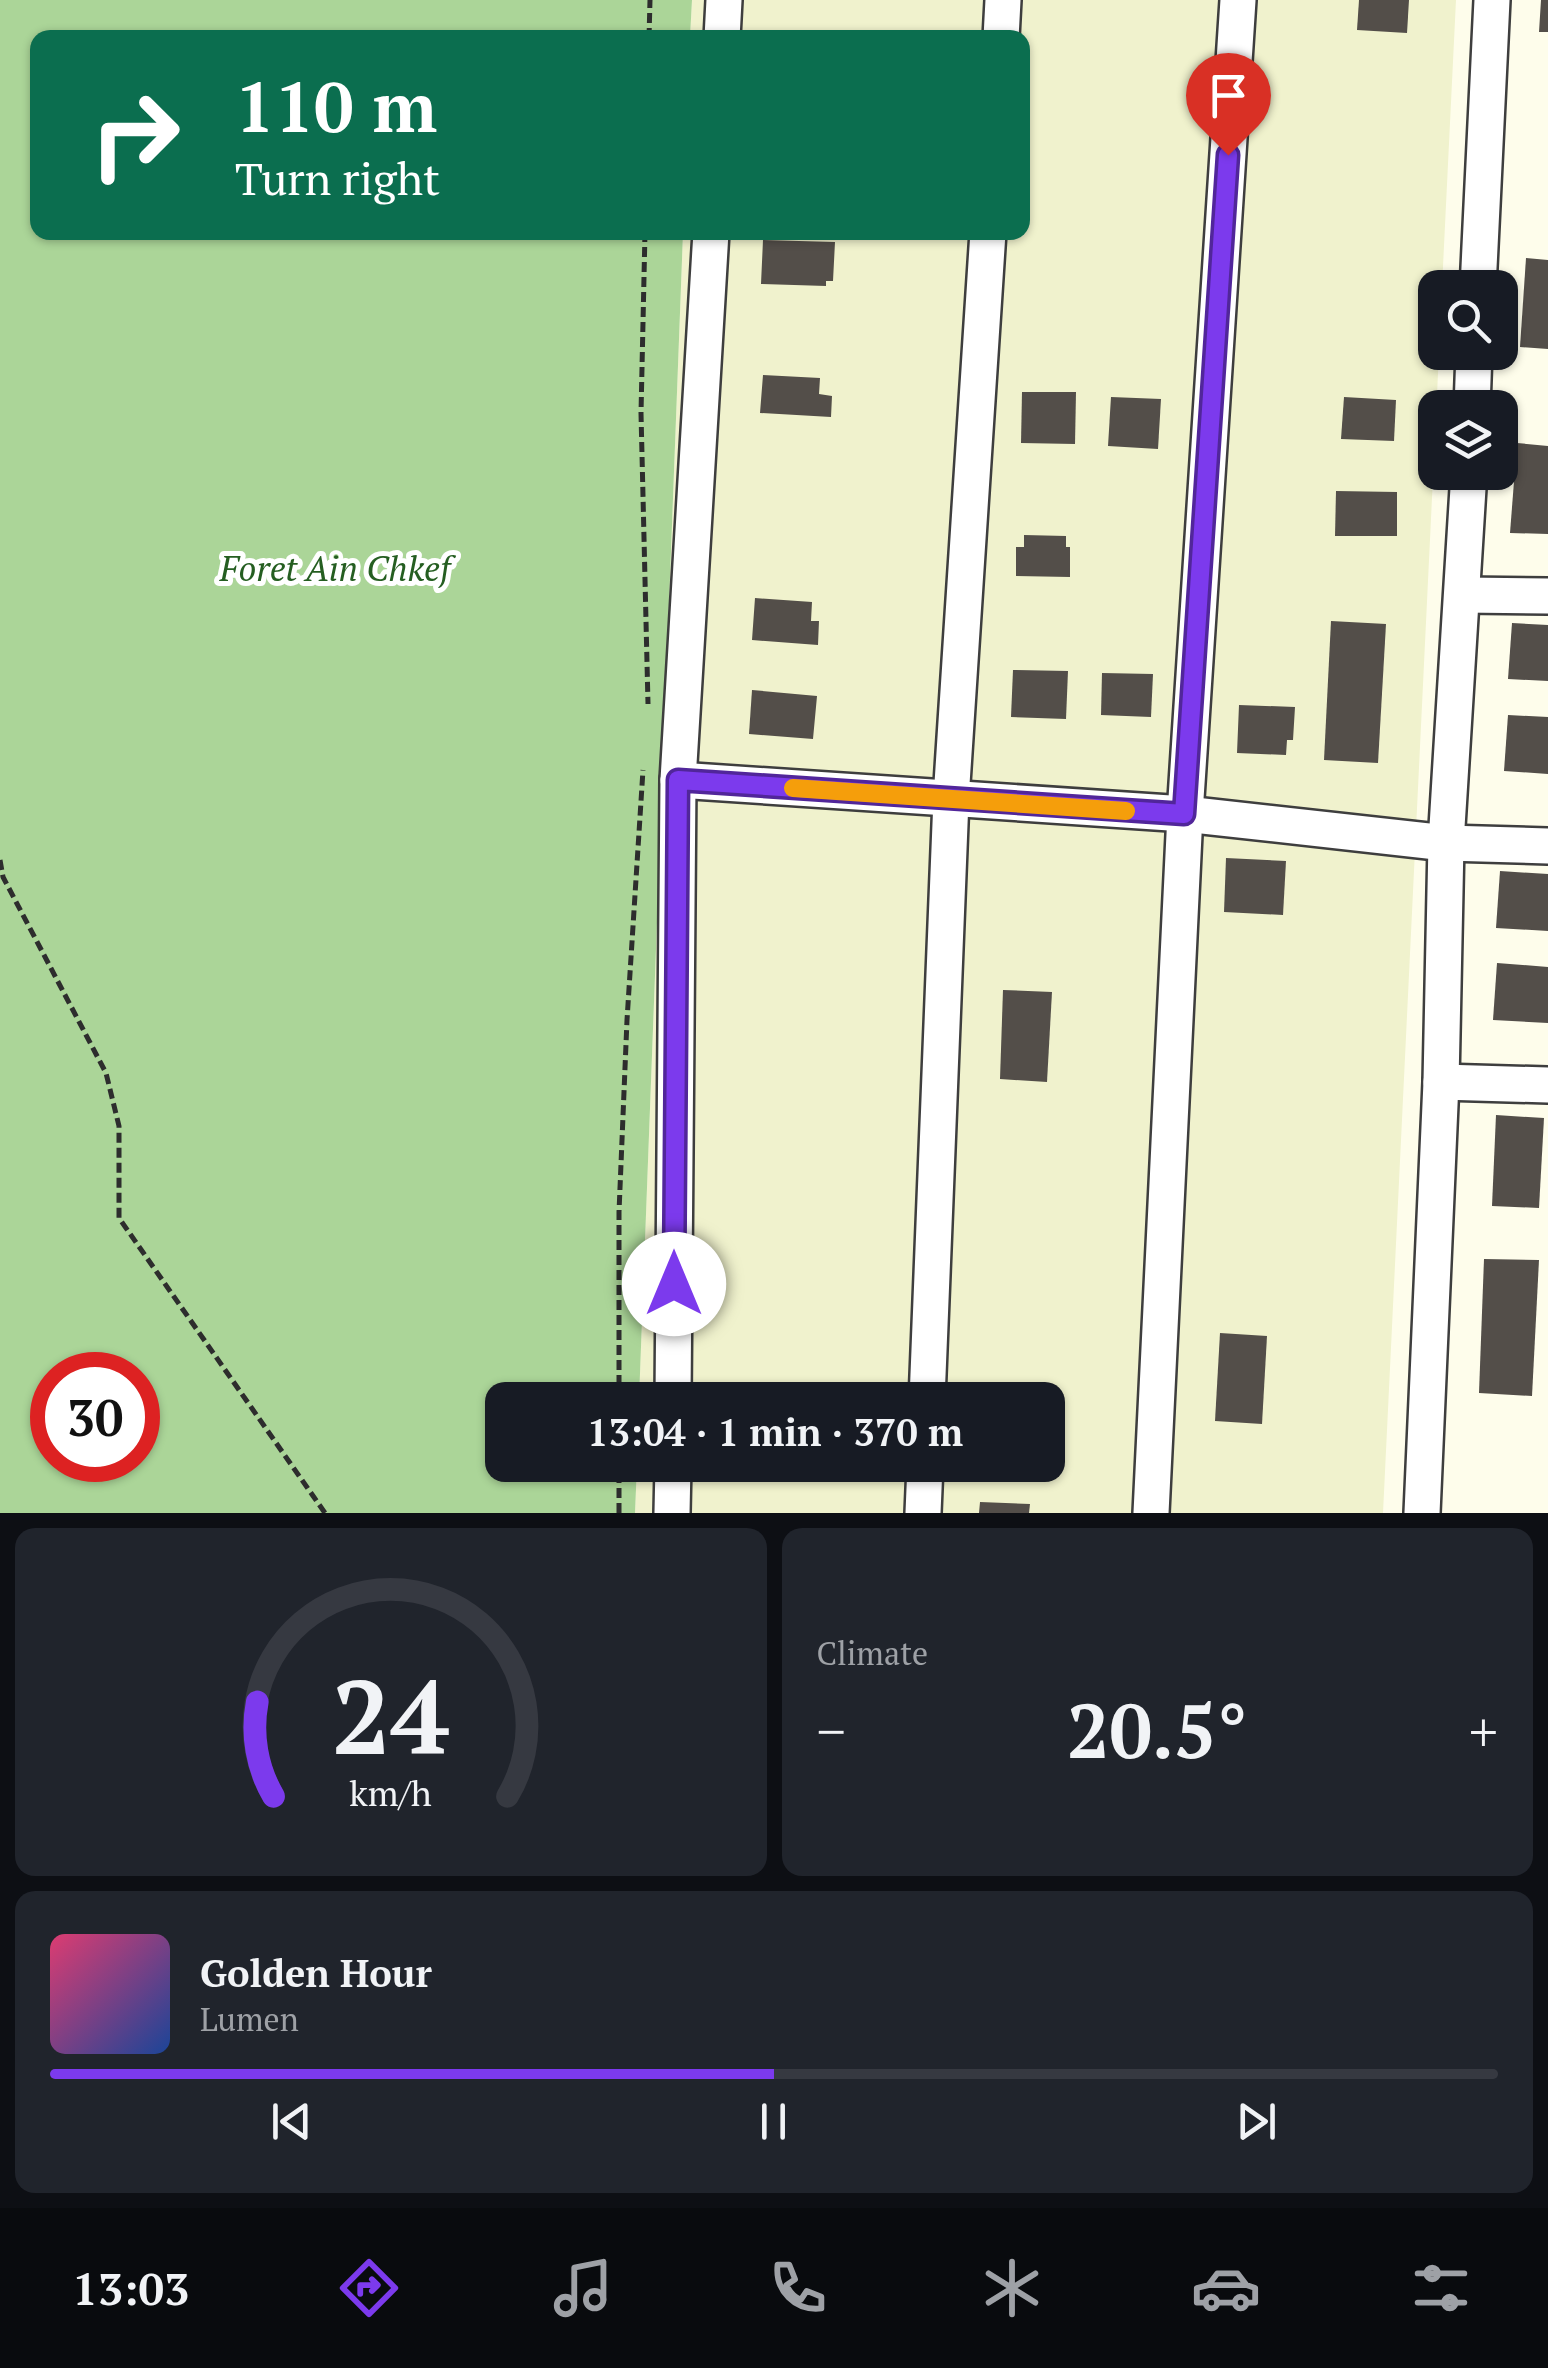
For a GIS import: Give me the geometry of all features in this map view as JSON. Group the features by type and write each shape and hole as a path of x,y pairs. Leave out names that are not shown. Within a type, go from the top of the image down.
{"street":[{"path":"722,30 724,0"},
{"path":"1001,30 1003,0"},
{"path":"1151,1513 1184,814 1238,0"},
{"path":"1479,270 1492,0"},
{"path":"673,1382 678,780 710,240"},
{"path":"929,1382 951,798 987,240"},
{"path":"1422,1513 1441,1082 1446,843 1467,490"},
{"path":"1462,595 1548,596"},
{"path":"678,780 1184,814 1446,843 1548,846"},
{"path":"1441,1082 1548,1085"},
{"path":"672,1513 673,1482"},
{"path":"923,1513 924,1482"}],"path":[{"path":"649,30 650,0"},
{"path":"645,240 641,413 648,708"},
{"path":"619,1382 618,1212 644,765"},
{"path":"0,860 3,877 106,1074 119,1126 120,1218 325,1513"},
{"path":"619,1482 619,1513"}],"green space":[{"name":"Foret Ain Chkef","path":"0,0 692,0 690,30 30,30 30,240 683,240 640,1382 485,1382 485,1482 636,1482 635,1513 0,1513"},
{"path":"692,0 1456,0 1443,270 1418,270 1418,370 1438,370 1437,390 1418,390 1418,490 1432,490 1383,1513 635,1513 636,1482 1065,1482 1065,1382 640,1382 683,240 1030,240 1030,30 690,30"}],"building":[{"path":"1359,0 1409,0 1407,33 1357,30"},
{"path":"1541,0 1548,0 1548,32 1539,32"},
{"path":"763,240 835,242 833,281 826,281 826,286 761,284"},
{"path":"1526,258 1548,260 1548,349 1520,347"},
{"path":"763,375 820,378 819,394 832,396 831,417 760,413"},
{"path":"1022,392 1076,392 1075,444 1021,443"},
{"path":"1111,397 1161,399 1158,449 1108,446"},
{"path":"1344,397 1396,400 1394,441 1341,439"},
{"path":"1518,443 1548,446 1548,534 1510,533 1513,490 1518,490"},
{"path":"1336,491 1397,492 1397,536 1335,536"},
{"path":"1024,535 1066,536 1070,577 1016,576 1016,547 1024,547"},
{"path":"755,598 812,602 811,621 819,621 818,645 752,640"},
{"path":"1331,621 1386,624 1378,763 1324,760"},
{"path":"1512,623 1548,625 1548,681 1508,679"},
{"path":"1013,670 1068,671 1066,719 1011,717"},
{"path":"1102,673 1153,674 1151,717 1101,715"},
{"path":"752,690 817,696 813,739 749,734"},
{"path":"1239,705 1295,707 1293,740 1287,740 1286,755 1237,753"},
{"path":"1508,715 1548,717 1548,774 1504,771"},
{"path":"1226,858 1286,861 1283,915 1224,912"},
{"path":"1500,871 1548,874 1548,931 1496,928"},
{"path":"1497,963 1548,967 1548,1023 1493,1020"},
{"path":"1003,990 1052,992 1047,1082 1000,1079"},
{"path":"1496,1115 1544,1118 1539,1208 1492,1206"},
{"path":"1484,1259 1539,1260 1532,1396 1479,1393"},
{"path":"1220,1333 1267,1336 1262,1424 1215,1421"},
{"path":"980,1502 1030,1504 1029,1513 979,1513"}],"slow traffic":[{"path":"793,788 1126,811"}],"route":[{"path":"674,1284 678,780 1184,814 1228,155"}]}
